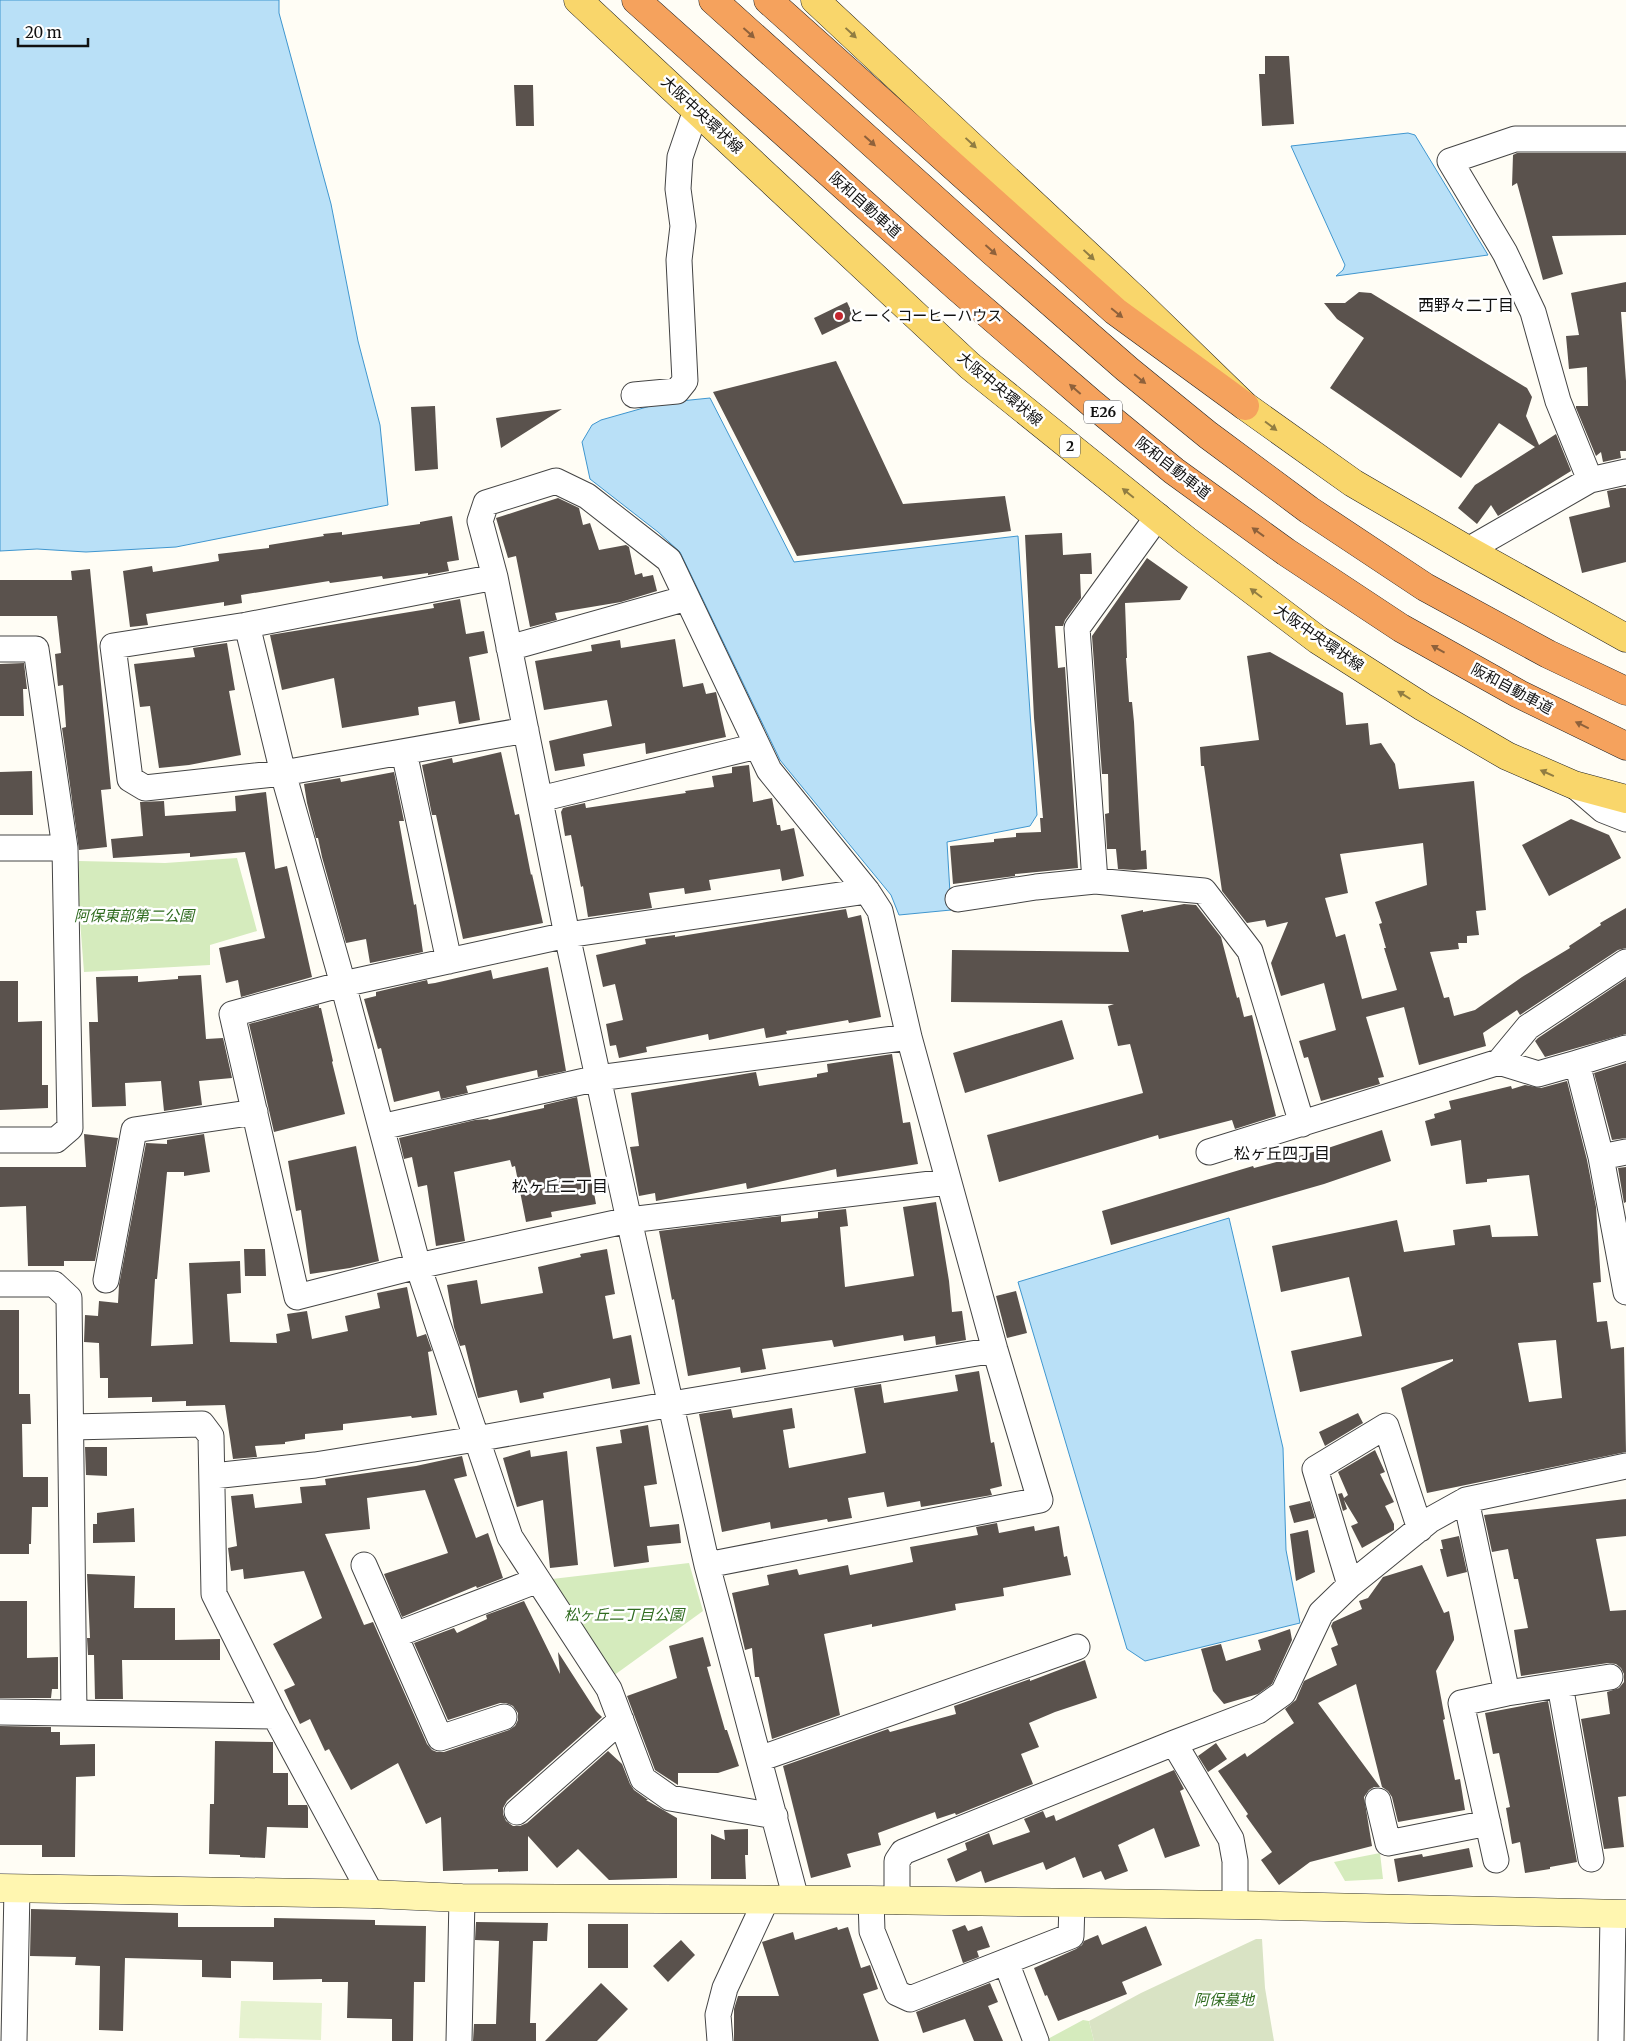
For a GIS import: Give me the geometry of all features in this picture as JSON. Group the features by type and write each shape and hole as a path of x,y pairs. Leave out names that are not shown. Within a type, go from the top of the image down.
{"highway":[{"name":"阪和自動車道","path":"636,0 958,288 1174,471 1286,552 1401,628 1518,694 1626,746"},
{"path":"713,0 1000,257 1128,369 1208,435 1309,510 1425,587 1548,654 1626,691"},
{"path":"768,0 1115,311 1245,406"}],"main road":[{"name":"大阪中央環状線","path":"578,0 970,366 1158,516 1318,640 1507,756 1574,785 1626,799"},
{"path":"815,0 996,167 1245,406 1352,483 1626,638"}],"street":[{"path":"634,395 677,391 685,381 678,260 683,226 678,189 680,157 696,110"},
{"path":"1590,480 1558,401 1533,312 1505,253 1450,161 1515,139 1626,139"},
{"path":"1468,550 1590,480 1626,472"},
{"path":"708,1565 1040,1500 995,1350 948,1182 909,1037 880,911 867,890 769,770 669,560 587,496 556,481 486,503 480,521 495,577 567,934 629,1220 708,1565 796,1899"},
{"path":"1094,881 1077,628 1158,516"},
{"path":"495,577 247,625 113,646 130,779 145,788 283,773 526,730"},
{"path":"509,648 687,598"},
{"path":"247,625 283,773 343,984 418,1266 510,1537 609,1689 643,1779 670,1798 775,1816"},
{"path":"0,649 36,649 65,848 70,1128 56,1140 0,1140"},
{"path":"540,799 757,746"},
{"path":"404,752 449,961"},
{"path":"1574,785 1604,810 1626,819"},
{"path":"0,848 65,848"},
{"path":"958,898 1094,881 1204,891 1250,952 1302,1124"},
{"path":"867,890 567,934 343,984 232,1014 297,1297 418,1266 629,1220 948,1182"},
{"path":"1209,1152 1499,1062 1528,1027 1626,962"},
{"path":"381,1128 598,1078 909,1037"},
{"path":"1499,1062 1538,1074 1626,1048"},
{"path":"1577,1063 1601,1157 1622,1254 1626,1292"},
{"path":"106,1280 134,1130 255,1112"},
{"path":"1601,1157 1626,1152"},
{"path":"0,1284 54,1284 69,1298 74,1713"},
{"path":"213,1476 315,1465 476,1440 672,1404 995,1350"},
{"path":"71,1427 202,1424 211,1436 214,1594 276,1716 371,1894"},
{"path":"1350,1585 1315,1469 1386,1426 1420,1529"},
{"path":"1072,1903 1071,1936 910,1999 897,1993 872,1931 897,1862 903,1852 1258,1711 1283,1693 1321,1613 1350,1585 1430,1520 1466,1500 1626,1466"},
{"path":"1466,1500 1506,1693"},
{"path":"364,1565 440,1738 504,1717"},
{"path":"394,1635 538,1580"},
{"path":"759,1759 1077,1648"},
{"path":"1496,1860 1461,1703 1506,1693 1610,1677"},
{"path":"1560,1685 1591,1859"},
{"path":"0,1712 276,1716"},
{"path":"517,1812 621,1720"},
{"path":"1174,1743 1231,1839 1235,1861 1235,1905"},
{"path":"1378,1802 1388,1843 1488,1823"},
{"path":"14,2041 8,1888 371,1894 462,1898 796,1899 1235,1905 1620,1914 1610,2041"},
{"path":"459,2041 462,1898"},
{"path":"720,2041 718,2016 725,1988 766,1900"},
{"path":"1006,1962 1036,2041"}],"green space":[{"name":"阿保東部第二公園","path":"237,858 257,931 210,945 210,965 84,972 79,908 79,861 165,863"},
{"name":"松ヶ丘二丁目公園","path":"689,1563 703,1611 613,1676 552,1579"},
{"path":"1380,1853 1383,1879 1345,1881 1334,1862"},
{"name":"阿保墓地","path":"1256,1939 1262,1939 1265,1988 1274,2041 1094,2041 1089,2021 1141,1993"},
{"path":"241,2001 322,2003 321,2040 239,2038"},
{"path":"1083,2020 1089,2021 1094,2041 1044,2041"}],"water":[{"path":"0,0 279,0 279,13 331,204 358,341 380,425 388,505 176,547 86,552 37,549 0,551"},
{"path":"1408,133 1415,135 1488,255 1336,276 1343,270 1345,265 1291,146"},
{"path":"710,398 794,562 1018,536 1037,815 1030,826 947,842 951,910 899,915 891,895 780,760 680,552 658,532 590,479 582,442 592,425 601,420 661,403"},
{"path":"1229,1218 1283,1448 1286,1550 1300,1623 1145,1661 1127,1649 1018,1282"}],"building":[{"path":"1265,56 1289,56 1294,124 1262,126 1259,74 1265,74"},
{"path":"514,85 533,85 534,126 516,126"},
{"path":"1517,153 1626,153 1626,235 1552,236 1563,274 1543,280 1517,183 1512,186 1513,155"},
{"path":"1626,282 1626,312 1621,312 1626,381 1626,451 1620,451 1621,458 1603,462 1601,452 1596,456 1576,408 1576,406 1588,406 1587,367 1569,369 1566,336 1579,335 1571,293"},
{"path":"1359,292 1371,293 1527,388 1532,397 1526,416 1539,445 1556,434 1571,471 1498,516 1491,505 1477,524 1458,508 1475,485 1535,447 1499,423 1461,478 1330,388 1364,338 1337,319 1324,303 1345,303"},
{"path":"847,302 855,319 822,335 814,318"},
{"path":"836,361 903,504 1005,496 1011,531 797,556 713,392"},
{"path":"435,406 438,469 415,471 411,407"},
{"path":"562,409 501,448 496,418"},
{"path":"1626,488 1626,562 1582,573 1569,517 1610,507 1607,491"},
{"path":"558,498 579,508 583,525 590,523 599,550 626,545 629,547 635,575 642,573 643,577 653,575 657,591 621,602 555,613 557,620 530,627 516,556 508,558 496,518"},
{"path":"452,516 459,560 447,562 449,571 383,579 382,576 330,583 329,581 241,595 242,603 224,606 224,602 146,614 148,625 130,627 123,571 152,566 153,572 219,561 218,554 269,548 269,545 324,536 323,534 342,532 342,535 420,524 420,522"},
{"path":"1062,533 1063,555 1091,553 1092,574 1080,574 1081,598 1065,620 1063,626 1055,626 1058,668 1065,667 1078,868 1015,874 1015,876 953,884 950,846 994,842 994,839 1016,837 1016,833 1041,832 1040,818 1043,818 1034,718 1025,535"},
{"path":"1147,558 1188,587 1180,600 1125,603 1126,658 1129,702 1132,702 1134,722 1141,851 1146,850 1147,869 1118,869 1116,849 1107,849 1105,814 1109,813 1108,774 1102,774 1092,636"},
{"path":"90,569 111,789 101,790 107,847 79,850 62,728 66,727 63,685 58,686 55,654 61,653 57,616 0,616 0,580 72,580 71,571"},
{"path":"460,599 466,634 484,631 488,653 469,657 480,720 459,724 455,701 418,707 419,715 342,728 334,678 282,690 270,635 434,608 433,604"},
{"path":"675,639 683,687 703,683 706,694 716,692 726,737 646,754 645,743 583,754 585,766 555,771 549,741 612,726 607,700 544,710 535,661 592,651 591,645 620,640 621,648"},
{"path":"227,643 235,690 229,691 241,755 189,765 159,768 150,706 140,707 134,664 195,657 193,648"},
{"path":"1270,652 1343,693 1346,725 1368,723 1370,745 1381,743 1395,764 1399,789 1474,781 1486,910 1476,911 1479,935 1467,936 1467,943 1458,943 1459,949 1430,952 1444,998 1449,997 1454,1016 1475,1010 1522,977 1570,948 1569,946 1601,925 1600,923 1626,908 1626,948 1618,950 1520,1015 1517,1010 1483,1033 1486,1046 1419,1065 1404,1007 1366,1017 1384,1077 1378,1078 1380,1084 1321,1101 1308,1057 1304,1058 1299,1041 1336,1030 1324,983 1281,996 1271,963 1288,922 1267,927 1265,920 1247,923 1222,891 1204,766 1201,766 1200,747 1259,740 1247,656","holes":["1423,843 1427,885 1375,902 1382,923 1379,924 1386,948 1384,948 1397,990 1362,999 1345,934 1336,937 1325,898 1348,893 1340,854"]},
{"path":"24,663 27,689 23,689 24,716 0,716 0,664"},
{"path":"501,752 515,815 519,814 543,923 463,939 436,815 432,815 422,765 452,758 453,763"},
{"path":"749,765 753,802 772,798 777,825 780,825 781,831 794,828 804,876 782,881 780,869 709,880 711,890 685,894 684,888 649,893 652,908 588,917 571,835 565,836 561,812 563,808 585,803 586,808 714,787 712,776 732,773 732,767"},
{"path":"32,771 33,815 0,815 0,772"},
{"path":"394,772 404,821 399,821 414,905 416,904 423,952 370,963 366,939 346,943 318,838 316,838 304,784 340,778 341,782"},
{"path":"266,792 275,869 287,866 312,977 241,997 238,980 226,983 219,948 265,938 245,852 190,857 190,853 113,858 111,839 143,836 140,802 164,801 165,816 236,811 235,796"},
{"path":"1571,819 1609,835 1621,858 1549,896 1522,845"},
{"path":"1184,904 1196,905 1221,937 1244,1017 1252,1015 1276,1116 1235,1129 1232,1120 1159,1139 1158,1135 999,1182 987,1135 1143,1093 1130,1044 1118,1046 1108,1006 1114,1004 951,1002 952,950 1129,952 1121,915"},
{"path":"846,909 848,918 861,915 881,1017 849,1023 848,1020 786,1031 787,1034 766,1038 764,1028 709,1040 708,1034 646,1047 647,1052 619,1058 616,1045 610,1046 606,1024 623,1020 615,984 603,987 596,955 646,944 645,939 675,935 675,937"},
{"path":"548,967 566,1071 538,1077 537,1070 466,1086 468,1093 441,1099 439,1091 394,1102 381,1048 378,1049 364,999 376,996 376,992 427,980 428,984 435,983 491,970 493,979"},
{"path":"201,975 206,1039 223,1038 232,1078 199,1081 202,1105 164,1111 161,1081 125,1083 126,1106 92,1107 89,1022 98,1022 96,977 138,976 138,982 178,979 178,976"},
{"path":"1626,979 1626,1034 1545,1057 1535,1041 1538,1038"},
{"path":"0,981 18,981 18,1022 42,1021 42,1085 48,1085 48,1108 0,1110"},
{"path":"319,1005 345,1114 274,1132 249,1024"},
{"path":"1062,1020 1074,1059 965,1093 953,1053"},
{"path":"892,1054 903,1123 910,1122 918,1164 837,1177 836,1169 747,1189 746,1183 656,1201 655,1193 639,1196 630,1147 639,1146 631,1093 756,1072 759,1086 817,1077 817,1074 828,1072 827,1064"},
{"path":"1626,1063 1626,1138 1612,1140 1594,1073"},
{"path":"1567,1081 1587,1160 1596,1207 1601,1282 1593,1283 1597,1322 1607,1321 1611,1349 1624,1347 1626,1452 1427,1493 1401,1388 1453,1361 1453,1359 1300,1392 1291,1351 1362,1336 1349,1277 1281,1292 1272,1246 1397,1220 1404,1252 1455,1245 1453,1230 1490,1225 1492,1237 1538,1236 1529,1175 1487,1179 1487,1182 1466,1184 1461,1140 1431,1146 1425,1121 1435,1118 1434,1114 1451,1109 1449,1101 1511,1086 1512,1089 1525,1085 1541,1088","holes":["1556,1340 1562,1398 1529,1402 1518,1343"]},
{"path":"577,1097 596,1204 551,1212 552,1217 526,1222 515,1166 512,1167 510,1160 454,1172 465,1241 436,1246 427,1185 418,1187 412,1157 404,1159 399,1138 475,1120 489,1120 544,1108 544,1105"},
{"path":"1382,1130 1391,1161 1324,1184 1111,1245 1102,1211 1253,1166 1254,1168 1328,1148"},
{"path":"84,1134 118,1138 95,1261 64,1261 64,1266 28,1266 26,1206 0,1207 0,1167 86,1167"},
{"path":"204,1134 210,1172 184,1176 184,1172 167,1172 157,1279 155,1279 151,1346 193,1344 189,1263 240,1261 241,1293 227,1294 230,1342 277,1343 276,1334 290,1331 287,1314 307,1311 312,1339 348,1331 345,1316 380,1308 377,1293 407,1287 417,1337 426,1334 432,1351 428,1352 437,1415 343,1424 343,1430 305,1434 305,1439 285,1442 285,1444 255,1446 257,1457 233,1459 225,1405 186,1406 186,1401 152,1402 152,1397 108,1398 108,1378 100,1378 99,1343 84,1342 85,1315 98,1316 99,1301 118,1303 119,1285 146,1143 167,1144 167,1140"},
{"path":"356,1146 379,1261 350,1268 310,1274 301,1210 296,1211 288,1161"},
{"path":"1626,1167 1626,1202 1624,1203 1618,1168"},
{"path":"936,1202 952,1312 962,1311 966,1340 936,1345 935,1336 904,1341 903,1335 834,1347 832,1340 762,1349 766,1369 741,1373 740,1367 688,1376 659,1231 781,1216 781,1222 818,1218 818,1212 846,1209 848,1226 840,1227 845,1287 914,1276 903,1207"},
{"path":"244,1249 265,1249 266,1276 245,1276"},
{"path":"607,1249 615,1294 605,1296 613,1339 631,1335 640,1384 612,1389 610,1378 543,1393 544,1398 520,1403 517,1390 478,1398 465,1345 460,1346 454,1327 447,1285 477,1280 481,1304 543,1293 538,1267 581,1257 580,1254"},
{"path":"1016,1291 1027,1333 1007,1338 996,1296"},
{"path":"0,1310 19,1310 19,1394 30,1394 31,1424 22,1424 23,1477 48,1477 48,1507 32,1507 29,1554 0,1554"},
{"path":"979,1371 991,1443 994,1442 1002,1486 990,1489 992,1495 921,1507 920,1501 887,1507 884,1492 848,1498 852,1518 828,1522 827,1519 771,1529 770,1522 722,1532 699,1414 731,1409 733,1418 792,1408 795,1428 783,1430 789,1468 866,1453 854,1388 881,1384 884,1403 958,1391 955,1375"},
{"path":"1358,1413 1363,1423 1325,1446 1319,1432"},
{"path":"648,1425 657,1484 644,1486 650,1527 679,1524 681,1543 647,1546 649,1562 614,1567 596,1447 622,1443 620,1430"},
{"path":"85,1447 107,1447 107,1476 86,1475"},
{"path":"530,1450 531,1457 567,1451 578,1565 550,1568 543,1500 517,1507 503,1458"},
{"path":"1375,1450 1385,1472 1380,1474 1394,1502 1385,1506 1394,1524 1394,1530 1362,1548 1351,1526 1358,1523 1344,1500 1347,1509 1343,1511 1338,1494 1342,1493 1344,1498 1348,1495 1338,1472"},
{"path":"462,1456 467,1476 454,1479 476,1538 488,1533 503,1578 477,1588 476,1586 402,1617 384,1574 448,1553 425,1490 367,1498 370,1529 325,1534 364,1625 373,1622 427,1744 432,1750 444,1752 509,1730 515,1726 518,1720 518,1713 513,1706 500,1703 448,1720 414,1643 454,1628 457,1633 487,1619 486,1615 524,1601 560,1674 558,1652 596,1711 602,1717 507,1801 503,1808 506,1821 513,1826 527,1823 608,1751 622,1764 634,1790 648,1800 646,1800 677,1818 677,1878 609,1880 578,1849 557,1868 528,1836 528,1871 498,1872 498,1869 443,1871 441,1817 426,1824 398,1763 351,1790 329,1749 325,1751 310,1719 300,1724 284,1690 295,1685 273,1644 322,1618 304,1571 244,1579 243,1569 231,1571 228,1548 237,1546 231,1496 253,1494 255,1508 302,1503 300,1487 326,1485 325,1479 416,1466"},
{"path":"1626,1499 1626,1536 1596,1539 1610,1611 1626,1610 1626,1796 1618,1797 1624,1847 1604,1849 1581,1719 1610,1714 1607,1692 1619,1688 1624,1682 1624,1674 1616,1664 1608,1663 1521,1676 1514,1630 1528,1628 1518,1579 1514,1579 1508,1549 1492,1552 1484,1515"},
{"path":"1310,1501 1315,1518 1294,1523 1289,1506"},
{"path":"134,1508 135,1542 93,1543 93,1524 97,1524 97,1513"},
{"path":"997,1523 999,1533 1034,1526 1035,1531 1059,1526 1064,1557 1067,1556 1071,1575 1003,1588 1004,1596 955,1604 956,1610 872,1627 872,1624 824,1634 840,1715 772,1739 759,1677 755,1677 752,1648 745,1650 732,1593 769,1585 767,1575 797,1569 799,1575 848,1565 850,1575 913,1562 910,1547 978,1535 976,1527"},
{"path":"1308,1530 1315,1572 1296,1581 1290,1534"},
{"path":"1459,1536 1467,1572 1447,1577 1440,1549 1443,1549 1441,1540"},
{"path":"1422,1565 1444,1613 1449,1611 1454,1637 1436,1671 1445,1719 1443,1720 1455,1780 1460,1779 1465,1810 1398,1822 1392,1797 1382,1787 1356,1684 1318,1703 1380,1787 1374,1787 1369,1790 1364,1797 1372,1846 1310,1862 1279,1885 1261,1860 1272,1852 1246,1816 1248,1814 1218,1771 1245,1753 1247,1757 1294,1723 1285,1709 1296,1700 1304,1681 1337,1665 1331,1648 1338,1645 1331,1626 1333,1622 1362,1609 1359,1601 1368,1598 1383,1577"},
{"path":"87,1574 135,1576 134,1608 175,1608 175,1640 220,1639 220,1660 122,1660 123,1699 95,1699 94,1655 88,1655 87,1638 90,1638"},
{"path":"0,1601 27,1601 27,1658 58,1657 58,1689 52,1689 51,1698 0,1698"},
{"path":"1290,1629 1292,1640 1272,1684 1258,1694 1224,1704 1213,1691 1201,1649 1221,1644 1226,1661 1261,1650 1258,1640"},
{"path":"703,1637 711,1666 707,1667 725,1730 727,1730 739,1766 718,1773 678,1773 678,1785 655,1770 627,1696 677,1678 669,1646"},
{"path":"1085,1660 1097,1698 1029,1723 1039,1747 1021,1754 1033,1784 956,1815 955,1813 937,1819 935,1812 878,1833 881,1845 847,1854 851,1867 811,1878 783,1766 888,1729 890,1732 956,1714 954,1706 1030,1679 1030,1681"},
{"path":"1548,1701 1577,1862 1525,1873 1520,1842 1512,1844 1506,1808 1510,1807 1499,1753 1493,1754 1485,1713"},
{"path":"0,1726 51,1727 51,1732 60,1732 60,1745 95,1744 95,1776 76,1777 75,1857 42,1857 42,1845 0,1845"},
{"path":"215,1741 273,1742 273,1773 288,1773 288,1805 307,1805 308,1828 267,1827 265,1858 209,1854 210,1804 214,1804"},
{"path":"1216,1743 1227,1759 1208,1772 1198,1756"},
{"path":"1174,1770 1184,1789 1180,1791 1200,1846 1165,1858 1154,1828 1118,1845 1128,1871 1105,1880 1101,1871 1083,1878 1075,1857 1046,1870 1043,1862 985,1883 981,1871 956,1882 947,1859 967,1850 965,1843 989,1833 993,1845 1030,1832 1024,1819 1043,1811 1046,1818 1054,1815 1056,1821"},
{"path":"748,1829 748,1855 745,1855 746,1879 711,1879 711,1834 725,1840 724,1830"},
{"path":"1469,1848 1473,1867 1398,1882 1394,1859 1422,1854 1423,1857"},
{"path":"31,1909 178,1913 178,1927 274,1927 274,1918 375,1920 375,1925 426,1926 425,1982 414,1982 413,2041 392,2041 392,2019 347,2018 348,1982 322,1982 322,1979 273,1980 273,1962 231,1961 231,1978 202,1977 202,1960 125,1958 123,2031 99,2030 100,1966 75,1965 76,1957 30,1956"},
{"path":"476,1922 548,1923 547,1941 533,1941 530,2023 536,2023 536,2041 473,2041 474,2024 496,2024 499,1941 475,1940"},
{"path":"588,1924 628,1924 628,1968 588,1968"},
{"path":"965,1925 968,1931 982,1926 990,1947 977,1951 979,1957 963,1963 952,1930"},
{"path":"1146,1926 1162,1965 1122,1982 1127,1994 1058,2021 1047,1995 1045,1996 1034,1968 1076,1949 1084,1941 1098,1935 1102,1945"},
{"path":"837,1927 838,1930 848,1927 861,1968 870,1965 878,1989 863,1994 879,2041 734,2041 734,2009 738,1996 779,1996 762,1942 793,1932 795,1940"},
{"path":"681,1940 695,1955 668,1982 653,1966"},
{"path":"601,1983 628,2009 597,2041 545,2041"},
{"path":"990,1983 998,2002 988,2006 1003,2041 974,2041 965,2019 923,2033 916,2012"}],"place":[{"name":"とーく コーヒーハウス","path":"839,316"}],"district":[{"name":"西野々二丁目","path":"1466,305"},
{"name":"松ヶ丘四丁目","path":"1282,1153"},
{"name":"松ヶ丘二丁目","path":"560,1186"}]}
